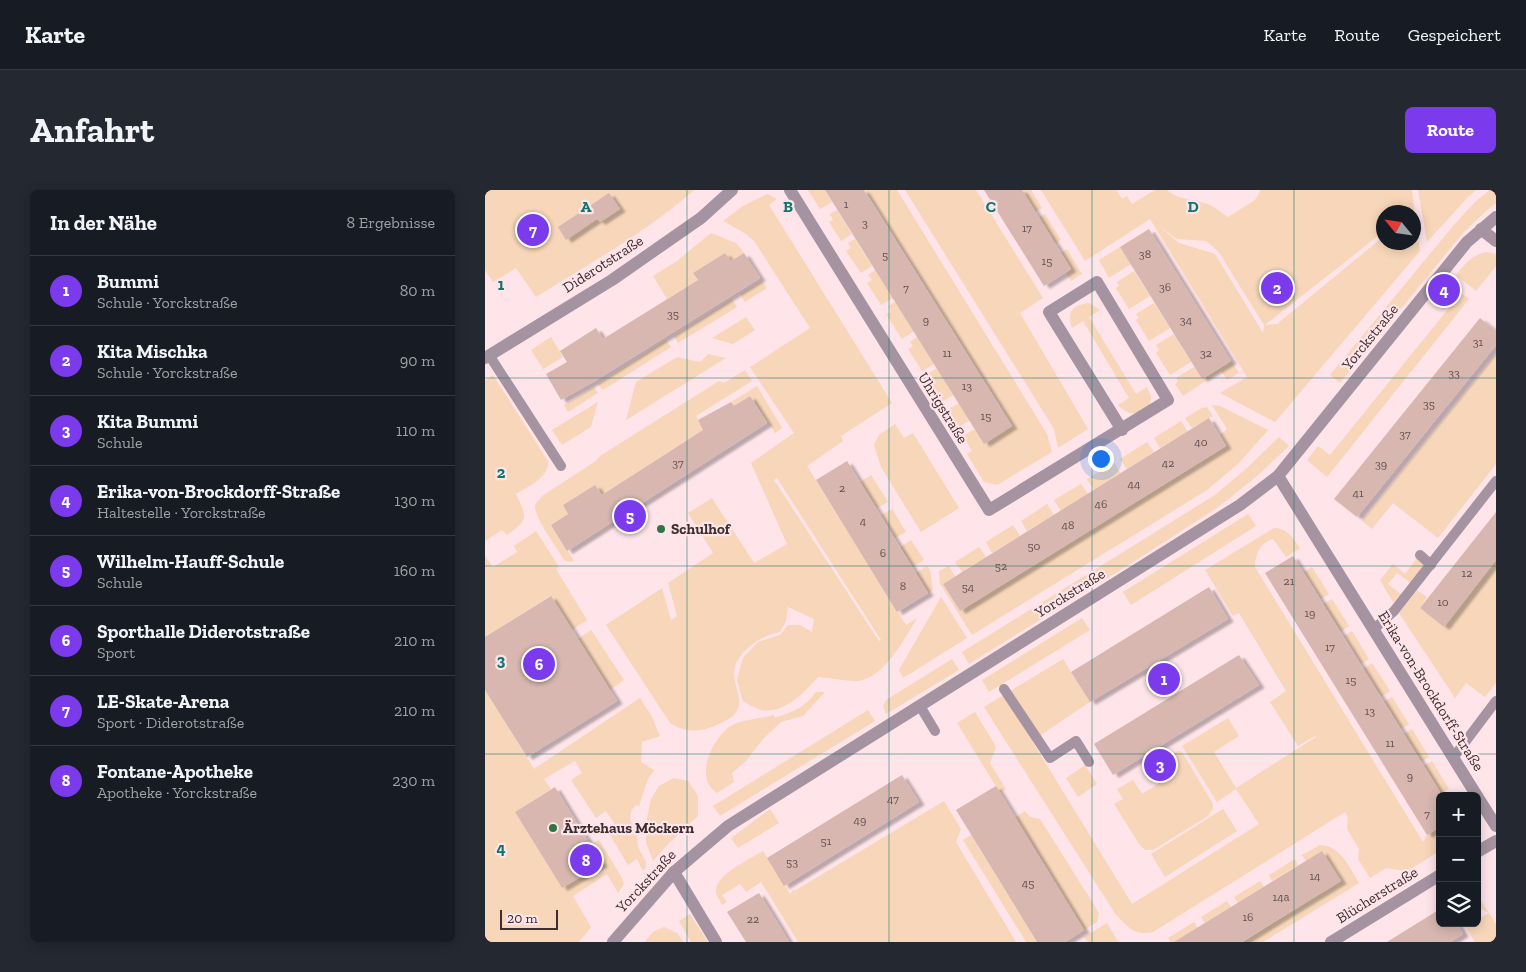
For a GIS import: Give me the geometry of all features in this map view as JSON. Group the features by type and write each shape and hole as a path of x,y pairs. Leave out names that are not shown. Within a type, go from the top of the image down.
{"street":[{"name":"Diderotstraße","path":"487,357 612,280 701,218 732,190"},
{"name":"Uhrigstraße","path":"790,190 989,510 1122,430 1168,400 1097,282 1049,312 1122,430"},
{"name":"Yorckstraße","path":"613,942 674,872 729,826 1240,505 1277,476 1467,242 1496,217"},
{"path":"1481,229 1496,241"},
{"name":"Erika-von-Brockdorff-Straße","path":"1277,476 1474,792"},
{"name":"Erika-von-Brockdorff-Straße","path":"1481,802 1496,826"},
{"path":"1481,850 1496,841"},
{"path":"674,872 716,942"},
{"name":"Blücherstraße","path":"1331,942 1436,877"}],"lane":[{"path":"487,357 561,466"},
{"path":"1374,629 1394,612 1496,481"},
{"path":"1420,555 1431,565"},
{"path":"1004,689 1050,758 1077,741 1089,762"},
{"path":"1453,758 1496,701"},
{"path":"920,706 935,731"}],"shaded area":[{"path":"485,190 694,190 638,233 536,297 516,268 493,282 485,270"},
{"path":"808,190 825,190 832,202 820,209"},
{"path":"865,190 897,190 1047,434 1052,452 997,485 984,482 967,454 972,451 963,436 975,429 984,443 1012,426"},
{"path":"905,190 976,190 1043,298 1020,313 1088,429 1058,448 1054,429"},
{"path":"1022,190 1031,190 1042,208 1035,212"},
{"path":"1041,190 1116,190 1122,199 1127,196 1132,204 1155,190 1167,190 1177,196 1212,206 1228,217 1255,200 1261,190 1412,190 1414,205 1376,205 1376,238 1265,325 1277,324 1376,243 1376,250 1420,251 1275,422 1220,393 1247,377 1150,219 1085,261","holes":["1159,226 1177,239 1206,241 1218,251 1264,325 1263,333 1215,254 1179,243"]},
{"path":"1418,190 1476,190 1427,242"},
{"path":"1490,190 1496,190 1496,203 1463,233 1340,383 1330,375 1453,226 1475,202"},
{"path":"767,194 777,199 769,205 892,403 841,436 843,441 807,466 906,625 917,618 893,656 867,679 852,681 818,677 799,696 783,707 767,711 758,709 743,701 737,680 743,658 758,642 780,635 788,625 800,625 812,632 814,619 788,607 786,621 780,632 765,637 750,646 735,666 734,678 739,700 736,713 725,721 711,727 691,730 677,727 670,723 606,625 662,588 671,620 677,616 668,583 713,553 688,513 712,498 754,563 787,544 751,463 794,433 750,367 810,328 754,241 746,234 723,221 743,206","holes":["777,478 881,640 879,641 774,480"]},
{"path":"837,210 852,234 841,241 829,222 833,220 830,214"},
{"path":"1045,214 1061,240 1055,244 1039,217"},
{"path":"711,233 736,243 744,253 731,261 725,253 693,273 698,280 667,299 653,276 677,261"},
{"path":"855,239 872,266 861,273 846,251 851,248 848,243"},
{"path":"1120,247 1131,264 1109,278 1099,260"},
{"path":"1067,249 1082,274 1071,281 1066,273 1071,269 1061,253"},
{"path":"1486,252 1496,254 1496,266 1476,291 1456,275 1472,258"},
{"path":"875,270 893,298 881,305 867,283 872,280 868,275"},
{"path":"1134,271 1150,296 1129,309 1116,288 1119,286 1117,282"},
{"path":"762,281 767,288 745,302 740,294"},
{"path":"1461,293 1469,299 1327,477 1307,460 1318,446 1330,455"},
{"path":"732,299 737,307 678,343 674,336"},
{"path":"895,302 914,331 902,339 886,314 891,312 888,306"},
{"path":"1089,303 1100,310 1089,317 1136,394 1147,387 1151,397 1150,406 1141,411 1130,413 1118,405 1129,398 1083,321 1072,328 1070,318 1072,310"},
{"path":"1154,303 1170,328 1149,341 1136,320 1139,318 1136,314"},
{"path":"746,317 755,330 733,344 712,338"},
{"path":"1174,334 1191,362 1170,375 1156,353 1159,350 1156,345"},
{"path":"551,337 563,357 543,369 531,350"},
{"path":"917,337 934,364 922,371 908,349 913,346 910,342"},
{"path":"666,340 671,347 603,390 598,384"},
{"path":"708,354 726,358 626,420 636,382 677,357 700,362"},
{"path":"1496,354 1496,464 1438,538 1393,503 1372,529 1362,521"},
{"path":"1231,361 1239,373 1227,380 1221,371 1183,396 1175,384 1178,381 1176,378 1194,367 1202,379"},
{"path":"937,368 953,395 942,402 928,381 933,378 929,373"},
{"path":"745,370 752,381 696,416 703,430 602,495 595,485 563,505 568,514 551,525 574,561 564,560 538,518 535,505 542,496 596,461 600,456 719,381 724,383"},
{"path":"493,375 548,461 548,467 542,477 516,494 524,513 524,518 519,525 507,535 502,530 485,541 485,381"},
{"path":"757,386 782,428 775,433 750,396 734,406 731,402"},
{"path":"594,387 598,393 568,412 564,405"},
{"path":"598,402 591,427 562,445 552,430"},
{"path":"959,403 970,420 958,428 947,410"},
{"path":"1212,405 1220,406 1268,430 1239,463 1207,490 972,635 940,584 939,571 949,566 955,576 943,584 960,611 1226,446 1220,435 1227,429"},
{"path":"1207,407 1213,416 1192,428 1185,418"},
{"path":"1181,421 1188,432 1160,448 1154,438"},
{"path":"895,424 904,438 913,433 959,508 921,532 881,467 874,445 879,435"},
{"path":"1279,437 1289,446 1257,476 1217,508 969,664 962,652 1215,495"},
{"path":"1147,442 1154,452 1127,469 1120,459"},
{"path":"1114,463 1121,473 1094,490 1087,479"},
{"path":"871,475 888,502 877,508 860,482"},
{"path":"1081,484 1088,494 1061,511 1054,500"},
{"path":"1047,504 1054,515 1027,531 1021,521"},
{"path":"892,509 906,532 895,538 881,515"},
{"path":"1248,514 1256,526 1131,605 1123,592"},
{"path":"1013,525 1020,536 992,553 986,542"},
{"path":"1274,528 1283,530 1292,537 1300,548 1286,557 1273,539 1268,541 1259,550 1255,567 1423,842 1427,835 1436,829 1436,853 1407,871 1386,868 1370,878 1358,859 1359,849 1347,829 1348,817 1345,812 1153,932 1141,933 1133,930 1116,915 984,707 1063,659 1090,702 1032,741 1132,904 1259,824 1236,789 1217,802 1182,746 1228,718 1239,736 1214,752 1236,788 1316,737 1298,746 1270,702 1286,691 1239,613 1233,616 1205,570"},
{"path":"536,531 559,567 556,569 587,620 572,630 550,596 485,637 485,556 493,567 517,552 514,546"},
{"path":"911,540 924,560 913,567 900,547"},
{"path":"979,547 986,557 962,572 955,562"},
{"path":"1417,558 1423,563 1422,568 1411,583 1397,573 1388,584 1402,595 1393,602 1380,580 1393,564 1405,574"},
{"path":"1496,560 1496,683 1485,697 1466,683 1455,698 1399,613 1417,590 1427,597 1420,608 1444,627"},
{"path":"927,566 930,570 933,590 928,593 916,573"},
{"path":"1312,567 1329,594 1321,599 1304,572"},
{"path":"941,597 967,638 903,678 899,670"},
{"path":"1332,599 1349,626 1341,632 1323,604"},
{"path":"1082,618 1090,630 989,692 982,680"},
{"path":"591,630 624,680 610,690 578,639"},
{"path":"1352,631 1369,659 1361,664 1344,636"},
{"path":"952,659 959,670 886,714 883,706 886,700"},
{"path":"1372,663 1390,691 1381,697 1363,669"},
{"path":"485,690 534,769 640,698 651,715 660,736 642,742 641,762 654,770 648,779 639,806 636,805 632,809 631,814 632,824 636,826 638,847 646,862 646,868 643,871 637,859 628,865 610,835 618,829 606,811 596,818 571,780 582,773 575,761 544,779 551,789 515,812 562,888 602,864 590,845 599,840 622,878 624,884 618,893 607,874 573,896 591,927 579,942 485,942"},
{"path":"816,692 825,692 803,716 781,722 763,739 746,761 732,773 734,782 717,793 710,786 706,769 708,760 711,750 722,733 734,724 774,715 775,718 788,713 803,705"},
{"path":"1392,697 1409,724 1401,729 1384,702"},
{"path":"868,710 875,721 720,816 713,806"},
{"path":"975,712 996,747 990,763 1006,789 1000,793 957,723"},
{"path":"1412,729 1429,757 1421,762 1404,734"},
{"path":"1178,751 1182,752 1213,804 1213,808 1208,816 1153,850 1145,850 1139,844 1114,804 1123,799 1117,789 1133,780 1142,794 1169,777 1160,762"},
{"path":"1432,761 1449,789 1440,792 1424,766"},
{"path":"1085,765 1097,784 1078,797 1066,778"},
{"path":"674,778 688,781 698,796 698,816 653,861 646,842 647,818 651,799 659,786"},
{"path":"944,801 961,829 956,842 1016,942 798,942 761,882 746,892 740,884 722,895 727,902 722,905 717,896 717,885 727,873 763,851 790,894 793,890 796,890"},
{"path":"770,809 779,823 738,848 731,838"},
{"path":"1223,809 1237,831 1165,877 1151,854"},
{"path":"1025,811 1030,817 1040,819 1099,913 1097,922 1084,930 1015,818"},
{"path":"971,835 1037,942 1026,942 963,840"},
{"path":"1320,845 1327,846 1339,853 1359,883 1263,942 1243,942 1340,881 1322,851 1306,861 1302,855"},
{"path":"1295,859 1298,865 1272,881 1269,875"},
{"path":"1260,881 1264,887 1238,903 1234,897"},
{"path":"1481,900 1496,924 1496,942 1475,942 1466,927 1481,927 1481,917 1489,913 1481,909"},
{"path":"1227,901 1231,907 1205,923 1201,917"},
{"path":"690,914 708,942 691,942 679,921"},
{"path":"1194,922 1198,928 1175,942 1171,942 1168,938"},
{"path":"1107,923 1118,942 1088,942 1084,937"},
{"path":"664,927 677,933 683,942 645,942 653,932"}],"building":[{"path":"825,190 864,190 1012,426 984,444"},
{"path":"984,190 1022,190 1071,269 1044,286"},
{"path":"609,193 620,209 600,222 597,219 566,240 558,227"},
{"path":"1149,229 1231,361 1202,379 1120,247"},
{"path":"725,253 731,261 744,253 760,278 561,400 546,374 567,362 560,351 596,328 603,339 698,280 693,273"},
{"path":"1480,318 1496,331 1496,345 1357,517 1334,499"},
{"path":"750,396 767,423 567,551 551,525 568,514 563,505 595,485 602,495 703,430 698,420 731,402 734,406"},
{"path":"1209,418 1226,446 960,611 943,584"},
{"path":"847,461 928,593 897,612 816,480"},
{"path":"1496,512 1496,560 1444,627 1420,608"},
{"path":"1293,556 1440,792 1436,792 1436,829 1427,835 1265,573"},
{"path":"1209,587 1228,619 1090,702 1071,672"},
{"path":"551,596 617,701 527,757 485,690 485,637"},
{"path":"1239,655 1259,685 1113,775 1094,744"},
{"path":"902,775 919,802 784,886 767,858"},
{"path":"996,786 1084,930 1065,942 1037,942 956,810"},
{"name":"Ärztehaus Möckern","path":"555,787 602,864 562,888 515,812"},
{"path":"1322,851 1341,881 1242,942 1174,942"},
{"path":"759,893 789,942 746,942 727,912"},
{"path":"1436,911 1436,927 1459,927 1463,934 1450,942 1387,942"}],"place":[{"name":"LE-Skate-Arena","path":"533,230"},
{"name":"Kita Mischka","path":"1277,288"},
{"name":"Erika-von-Brockdorff-Straße","path":"1444,290"},
{"name":"Wilhelm-Hauff-Schule","path":"630,516"},
{"name":"Schulhof","path":"661,529"},
{"name":"Sporthalle Diderotstraße","path":"539,664"},
{"name":"Bummi","path":"1164,679"},
{"name":"Kita Bummi","path":"1160,765"},
{"name":"Ärztehaus Möckern","path":"553,828"},
{"name":"Fontane-Apotheke","path":"586,860"}]}
